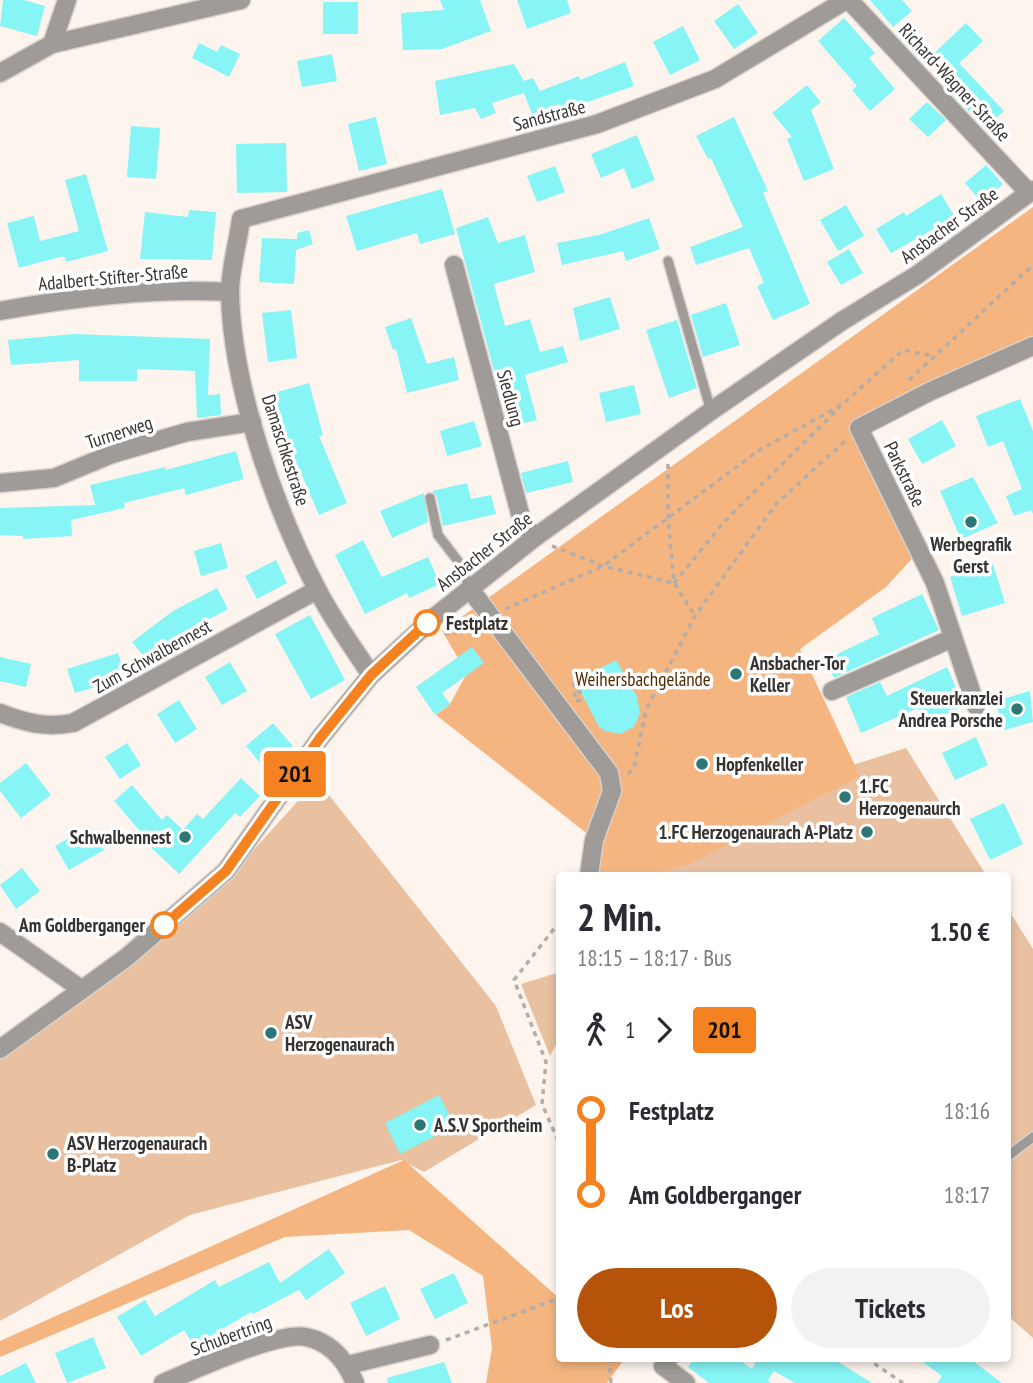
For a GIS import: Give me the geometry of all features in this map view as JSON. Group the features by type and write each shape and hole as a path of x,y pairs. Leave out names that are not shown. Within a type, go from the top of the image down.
{"street":[{"path":"52,44 67,0"},
{"path":"0,73 52,44 241,0"},
{"name":"Richard-Wagner-Straße","path":"848,0 1031,192"},
{"name":"Sandstraße","path":"241,219 597,124 715,79 848,0"},
{"name":"Ansbacher Straße","path":"0,1049 127,957 226,871 320,738 371,675 421,628 534,538 711,411 842,321 917,275 1031,192"},
{"name":"Damaschkestraße","path":"241,219 230,292 238,366 252,422 284,513 317,590 371,675"},
{"name":"Siedlung","path":"454,265 522,521 534,538"},
{"name":"Adalbert-Stifter-Straße","path":"0,312 74,298 169,289 230,292"},
{"name":"Parkstraße","path":"976,706 935,583 859,428 931,391 1033,346"},
{"name":"Turnerweg","path":"0,483 54,478 112,454 187,432 252,422"},
{"path":"470,589 609,773 612,791 594,840 589,872"},
{"name":"Zum Schwalbennest","path":"0,713 24,723 52,727 74,723 317,590"},
{"path":"832,691 953,638"},
{"path":"0,932 81,989"},
{"name":"Schubertring","path":"163,1383 288,1338 305,1336 326,1344 348,1365 355,1383"},
{"path":"348,1365 430,1345"},
{"path":"666,1362 663,1366 686,1383"}],"lane":[{"path":"668,261 711,411"},
{"path":"430,498 438,534 458,561 470,589"},
{"path":"1011,1154 1033,1137"}],"path":[{"path":"674,583 724,522 843,404 903,350 934,356 1033,265"},
{"path":"421,628 452,635 603,566 758,451 843,404"},
{"path":"612,791 634,768 646,710 695,616 776,504 859,428"},
{"path":"668,442 668,518 674,583 695,616"},
{"path":"534,538 603,566 674,583"},
{"path":"556,926 514,980 546,1062 542,1104 556,1136"},
{"path":"430,1345 556,1299"},
{"path":"609,1362 611,1383"},
{"path":"872,1362 903,1383"}],"shaded area":[{"name":"1.FC Herzogenaurch","path":"906,748 984,872 597,872 602,845"},
{"name":"ASV Herzogenaurach","path":"317,780 496,1006 536,1105 424,1172 401,1160 190,1215 0,1321 0,1060 130,962 230,876"},
{"path":"1011,914 1033,949 1033,1338 1011,1319"},
{"path":"556,973 556,1045 550,1056 521,984"}],"green space":[{"name":"Weihersbachgelände","path":"1033,207 1033,346 859,428 919,551 886,587 800,649 860,776 687,865 657,872 589,872 594,839 436,715 450,704 467,673 442,631"},
{"path":"404,1160 556,1295 556,1362 622,1362 607,1383 486,1383 492,1348 483,1276 409,1230 285,1237 0,1357 0,1341"}],"building":[{"path":"3,0 24,0 45,6 37,36 0,26"},
{"path":"440,0 480,0 491,31 442,49 403,50 401,13 444,10"},
{"path":"517,0 567,0 571,13 527,29"},
{"path":"870,0 902,0 912,11 893,27"},
{"path":"323,2 358,2 358,34 323,34"},
{"path":"738,4 758,33 734,49 714,21"},
{"path":"844,18 875,53 869,58 895,89 870,111 852,90 857,86 818,41"},
{"path":"966,23 983,41 959,63 1004,111 985,128 951,93 960,85 932,55"},
{"path":"683,26 700,60 670,75 653,42"},
{"path":"199,43 217,52 221,45 240,54 229,77 192,58"},
{"path":"332,54 337,81 302,87 297,61"},
{"path":"625,62 634,86 561,111 559,104 532,114 524,93 492,103 496,113 481,119 475,108 440,115 435,81 514,64 524,81 533,78 540,91 579,76 580,80"},
{"path":"807,85 821,102 811,110 834,169 804,181 787,139 792,137 772,113"},
{"path":"927,102 946,120 928,137 909,119"},
{"path":"376,117 387,164 359,171 348,124"},
{"path":"734,117 768,191 763,193 810,304 773,320 757,286 764,283 749,248 696,265 690,247 743,227 711,158 708,159 696,136"},
{"path":"131,126 160,128 156,179 127,177"},
{"path":"637,135 655,180 632,189 624,168 601,178 591,154"},
{"path":"286,143 287,192 237,193 236,144"},
{"path":"986,165 1003,184 982,203 965,183"},
{"path":"555,166 565,192 537,202 527,176"},
{"path":"86,174 108,251 66,262 64,256 19,268 7,223 34,216 40,241 79,231 65,180"},
{"path":"442,189 455,234 420,244 417,233 357,251 346,216"},
{"path":"941,194 955,217 891,253 876,229 904,212 906,216"},
{"path":"846,205 864,236 838,251 820,220"},
{"path":"189,210 216,212 212,260 140,259 145,212 188,217"},
{"path":"488,217 498,243 525,235 535,272 494,284 505,326 530,319 540,352 563,346 568,362 525,375 537,420 509,427 456,228"},
{"path":"649,218 660,249 626,261 623,251 562,265 557,243 599,235"},
{"path":"309,230 313,244 296,250 294,284 259,282 262,238 297,239 297,233"},
{"path":"849,249 863,273 841,285 827,262"},
{"path":"610,297 620,329 580,341 573,308"},
{"path":"726,303 740,345 703,357 691,315"},
{"path":"291,310 297,358 268,362 262,313"},
{"path":"411,318 427,364 454,357 459,380 407,393 396,349 393,350 385,327"},
{"path":"677,320 697,388 669,398 646,330"},
{"path":"74,334 210,339 208,395 220,394 221,415 197,418 195,371 137,369 137,381 79,381 79,360 11,365 8,340"},
{"path":"309,383 323,435 319,436 347,503 319,515 288,443 274,393"},
{"path":"634,385 641,414 606,422 599,393"},
{"path":"1020,399 1033,431 1033,514 1031,510 1014,516 1006,496 1022,489 1003,441 988,447 976,416"},
{"path":"942,420 956,446 922,464 908,439"},
{"path":"474,421 482,446 447,456 440,431"},
{"path":"236,451 244,479 186,495 184,488 124,503 125,508 71,520 72,536 23,539 23,536 0,535 0,508 95,505 90,485 165,467 166,470"},
{"path":"568,461 573,482 526,493 521,473"},
{"path":"973,477 998,523 961,539 940,491"},
{"path":"467,483 471,499 491,495 496,514 443,526 437,497 432,491"},
{"path":"424,493 428,522 392,538 380,511"},
{"path":"363,540 382,577 428,557 440,584 409,598 407,593 365,614 335,555"},
{"path":"221,543 228,568 201,576 194,551"},
{"path":"276,560 287,583 257,599 245,576"},
{"path":"993,564 1005,603 962,616 950,577"},
{"path":"217,588 228,609 208,620 206,617 148,661 132,642 173,611"},
{"path":"922,594 939,630 834,678 825,660 879,634 872,618"},
{"path":"310,615 345,680 311,699 275,634"},
{"path":"472,647 484,663 442,693 450,704 435,715 416,687"},
{"path":"118,653 126,678 75,693 67,669"},
{"path":"0,657 31,664 26,687 0,681"},
{"path":"616,660 637,696 640,713 634,727 620,734 599,727 575,681"},
{"path":"230,662 247,691 222,705 205,677"},
{"path":"947,667 964,706 926,724 918,708 861,733 846,697 880,682 887,696"},
{"path":"1030,691 1033,722 1004,730 995,701"},
{"path":"179,700 197,729 175,743 157,714"},
{"path":"273,723 293,746 265,769 246,746"},
{"path":"976,737 988,765 955,780 942,753"},
{"path":"127,743 141,765 120,779 105,757"},
{"path":"26,763 51,795 21,818 0,791 0,783"},
{"path":"241,778 260,796 240,817 235,813 179,874 144,841 146,838 114,801 132,785 162,820 167,815 183,830 197,814 203,819"},
{"path":"1004,803 1023,844 990,860 970,819"},
{"path":"90,826 104,850 69,870 55,846"},
{"path":"22,868 40,891 16,909 0,885"},
{"name":"A.S.V Sportheim","path":"439,1095 455,1126 400,1154 385,1123"},
{"path":"329,1249 345,1273 306,1300 299,1290 253,1314 251,1312 194,1346 184,1330 141,1356 117,1317 145,1300 155,1316 215,1280 219,1287 269,1262 280,1283"},
{"path":"454,1273 468,1303 435,1319 420,1289"},
{"path":"385,1286 400,1319 366,1336 350,1303"},
{"path":"93,1337 106,1368 67,1383 55,1353"},
{"path":"444,1362 452,1383 388,1383 387,1378"},
{"path":"691,1362 742,1362 752,1369 756,1362 838,1362 872,1383 795,1383 774,1371 768,1380 771,1383 709,1383 688,1367"},
{"path":"923,1362 974,1362 1002,1383 937,1383 942,1376"},
{"path":"26,1363 36,1383 0,1383 0,1376"}],"bus line":[{"name":"201","path":"164,925 226,871 320,738 371,675 427,623"}],"place":[{"name":"Werbegrafik Gerst","path":"971,522"},
{"name":"Festplatz","path":"427,623"},
{"name":"Ansbacher-Tor Keller","path":"736,674"},
{"name":"Steuerkanzlei Andrea Porsche","path":"1017,709"},
{"name":"Hopfenkeller","path":"702,764"},
{"name":"1.FC Herzogenaurch","path":"845,797"},
{"name":"1.FC Herzogenaurach A-Platz","path":"867,832"},
{"name":"Schwalbennest","path":"185,837"},
{"name":"Am Goldberganger","path":"164,925"},
{"name":"ASV Herzogenaurach","path":"271,1033"},
{"name":"A.S.V Sportheim","path":"420,1125"},
{"name":"ASV Herzogenaurach B-Platz","path":"53,1154"}]}
